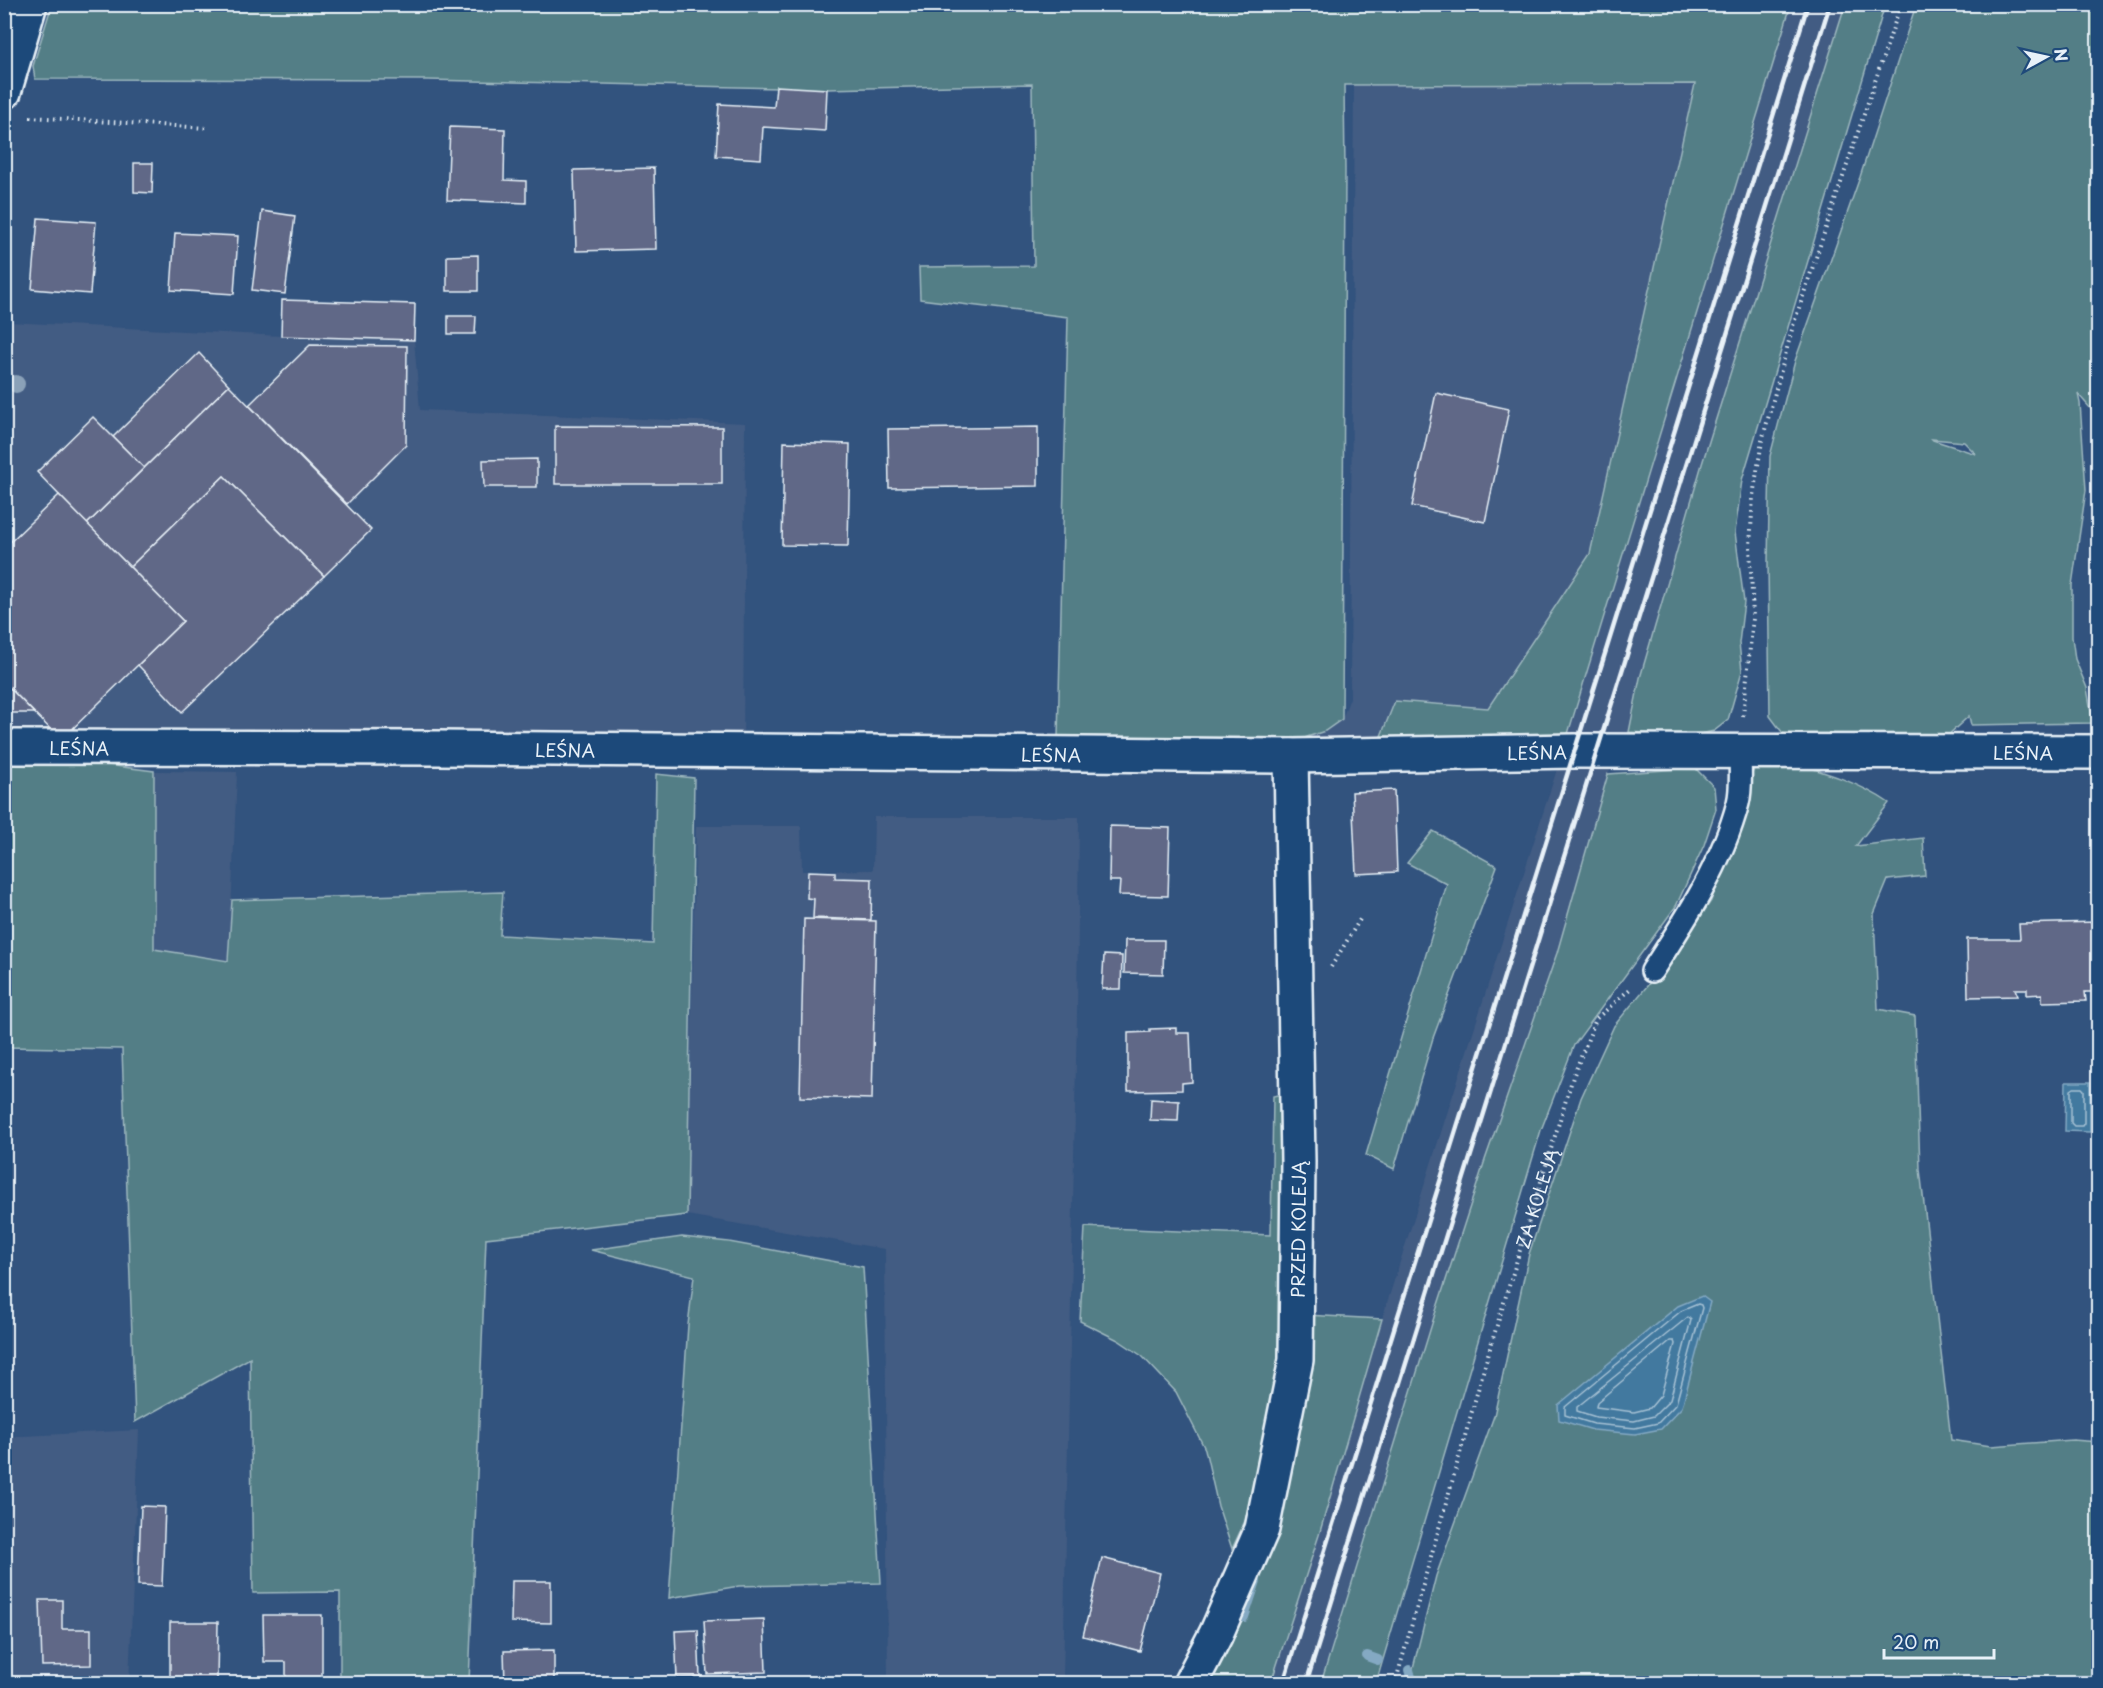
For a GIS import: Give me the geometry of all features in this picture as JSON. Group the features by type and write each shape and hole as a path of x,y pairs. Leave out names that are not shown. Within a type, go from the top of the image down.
{"street":[{"path":"4,92 30,4"},
{"name":"LEŚNA","path":"4,747 438,748 1291,756 1575,751 2098,752"},
{"name":"PRZED KOLEJĄ","path":"1190,1683 1216,1634 1262,1529 1296,1360 1298,1161 1291,756"}],"lane":[{"path":"1652,971 1706,884 1726,837 1739,801 1740,753"}],"path":[{"path":"1740,753 1753,618 1750,546 1753,496 1762,441 1793,326 1901,4"},
{"path":"26,117 207,128"},
{"name":"ZA KOLEJĄ","path":"1395,1683 1487,1358 1582,1049 1596,1019 1652,971"}],"shaded area":[{"path":"1791,5 1845,5 1702,464 1640,678 1629,732 1608,774 1557,953 1485,1160 1421,1357 1320,1683 1271,1684 1319,1535 1382,1319 1575,713"},
{"path":"1695,83 1590,554 1488,709 1395,701 1381,736 1286,744 1342,719 1350,698 1354,85"},
{"path":"7,322 281,336 414,340 420,410 745,423 743,751 260,732 239,728 72,729 5,732 4,324"},
{"path":"154,771 237,772 229,961 154,950"},
{"path":"874,817 1079,817 1063,1678 964,1683 888,1683 885,1249 687,1215 696,826 801,826 802,871 873,870"},
{"path":"139,1430 129,1683 5,1684 5,1437"}],"green space":[{"path":"52,4 1791,5 1567,737 1381,736 1395,701 1488,708 1590,554 1695,84 1344,85 1342,719 1325,731 1286,744 1058,738 1068,317 920,299 919,267 1034,266 1032,84 827,89 427,80 35,79 33,66"},
{"path":"1845,5 1885,5 1742,480 1735,532 1744,602 1739,643 1742,671 1728,720 1714,731 1691,736 1629,732 1640,678 1702,464"},
{"path":"1916,5 2098,5 2098,417 2078,394 2086,490 2072,585 2072,637 2075,659 2087,688 2093,723 1971,725 1969,716 1947,736 1788,740 1770,716 1768,563 1770,456 1795,361 1860,177","holes":["1932,439 1964,442 1976,454"]},
{"path":"1784,760 1851,783 1889,803 1856,846 1923,838 1925,876 1888,880 1874,914 1878,1009 1915,1016 1920,1169 1951,1440 1991,1446 2073,1440 2098,1442 2098,1683 1409,1684 1436,1576 1494,1416 1529,1254 1581,1098 1614,1026 1686,939 1711,901 1733,835 1740,805 1754,769"},
{"path":"5,761 76,761 154,771 154,949 228,961 232,900 503,892 500,935 653,944 656,774 694,778 687,1215 486,1238 469,1683 340,1683 340,1592 253,1593 250,1358 135,1422 122,1049 5,1047"},
{"path":"1695,768 1714,787 1716,809 1704,845 1676,906 1574,1045 1541,1130 1376,1683 1321,1683 1435,1314 1485,1160 1557,953 1608,774"},
{"path":"1433,831 1497,866 1433,1038 1394,1169 1366,1155 1447,884 1407,863"},
{"path":"1282,1094 1285,1205 1275,1402 1251,1508 1232,1549 1218,1506 1205,1449 1176,1392 1142,1356 1118,1340 1080,1321 1085,1227 1271,1235 1273,1096"},
{"path":"682,1237 729,1242 863,1267 881,1583 739,1586 669,1598 688,1325 694,1276 591,1250"},
{"path":"1305,1315 1382,1319 1319,1535 1271,1683 1209,1684"}],"water":[{"path":"2066,1082 2090,1082 2090,1132 2065,1131"},
{"path":"1702,1296 1710,1302 1682,1407 1661,1429 1635,1434 1593,1430 1559,1420 1558,1405 1678,1306"}],"building":[{"path":"743,4 764,4 764,8 743,7"},
{"path":"776,86 827,89 825,131 763,127 761,159 716,156 719,104 774,107"},
{"path":"450,127 505,129 504,180 526,181 526,203 447,200"},
{"path":"134,163 153,163 152,193 134,192"},
{"path":"654,168 656,249 576,251 574,170"},
{"path":"262,211 295,216 285,294 252,290"},
{"path":"38,218 96,222 90,294 32,289"},
{"path":"175,233 238,236 234,294 171,290"},
{"path":"478,255 478,291 447,291 447,256"},
{"path":"282,300 415,304 414,340 281,336"},
{"path":"448,316 476,316 475,334 448,334"},
{"path":"310,345 407,346 406,445 347,504 249,405"},
{"path":"199,353 229,385 144,468 113,437"},
{"path":"229,385 371,530 324,576 224,476 130,567 87,524"},
{"path":"1436,393 1509,409 1485,522 1412,506"},
{"path":"93,417 144,468 87,524 37,472"},
{"path":"555,426 722,427 722,484 555,484"},
{"path":"1038,427 1038,486 889,488 888,429"},
{"path":"784,442 850,444 848,546 782,545"},
{"path":"537,459 537,487 484,487 483,460"},
{"path":"224,476 324,576 182,712 138,665 183,621 130,567"},
{"path":"59,495 183,621 61,740 4,682 4,548"},
{"path":"4,682 34,713 4,713"},
{"path":"1394,790 1397,872 1356,874 1352,792"},
{"path":"1110,826 1170,828 1168,896 1119,895 1120,881 1109,881"},
{"path":"808,871 835,872 835,878 872,879 871,920 813,918 814,899 807,898"},
{"path":"804,919 876,921 872,1099 800,1097"},
{"path":"2098,922 2098,992 2085,992 2086,1001 2042,1002 2042,994 2027,995 2027,989 2015,989 2018,996 1968,997 1967,939 2020,939 2019,924"},
{"path":"1125,940 1164,940 1163,974 1124,973"},
{"path":"1104,955 1122,956 1121,989 1102,989"},
{"path":"1176,1028 1176,1033 1190,1033 1192,1082 1182,1083 1182,1090 1128,1091 1128,1033"},
{"path":"1151,1099 1179,1101 1178,1121 1150,1120"},
{"path":"141,1506 165,1507 162,1586 138,1585"},
{"path":"1102,1558 1160,1573 1140,1651 1083,1636"},
{"path":"512,1581 551,1581 551,1623 511,1622"},
{"path":"40,1600 62,1600 62,1629 91,1629 91,1665 42,1666"},
{"path":"263,1615 322,1615 322,1684 286,1684 286,1662 264,1662"},
{"path":"764,1619 766,1672 707,1674 704,1621"},
{"path":"170,1622 218,1622 217,1681 170,1681"},
{"path":"698,1630 700,1677 677,1678 675,1631"},
{"path":"554,1650 554,1684 505,1684 504,1651"}],"waterway":[{"path":"1244,1617 1256,1581"},
{"path":"1367,1656 1378,1660"},
{"path":"1409,1670 1413,1684"}],"railway":[{"path":"1283,1684 1808,4"},
{"path":"1306,1684 1830,4"}]}
